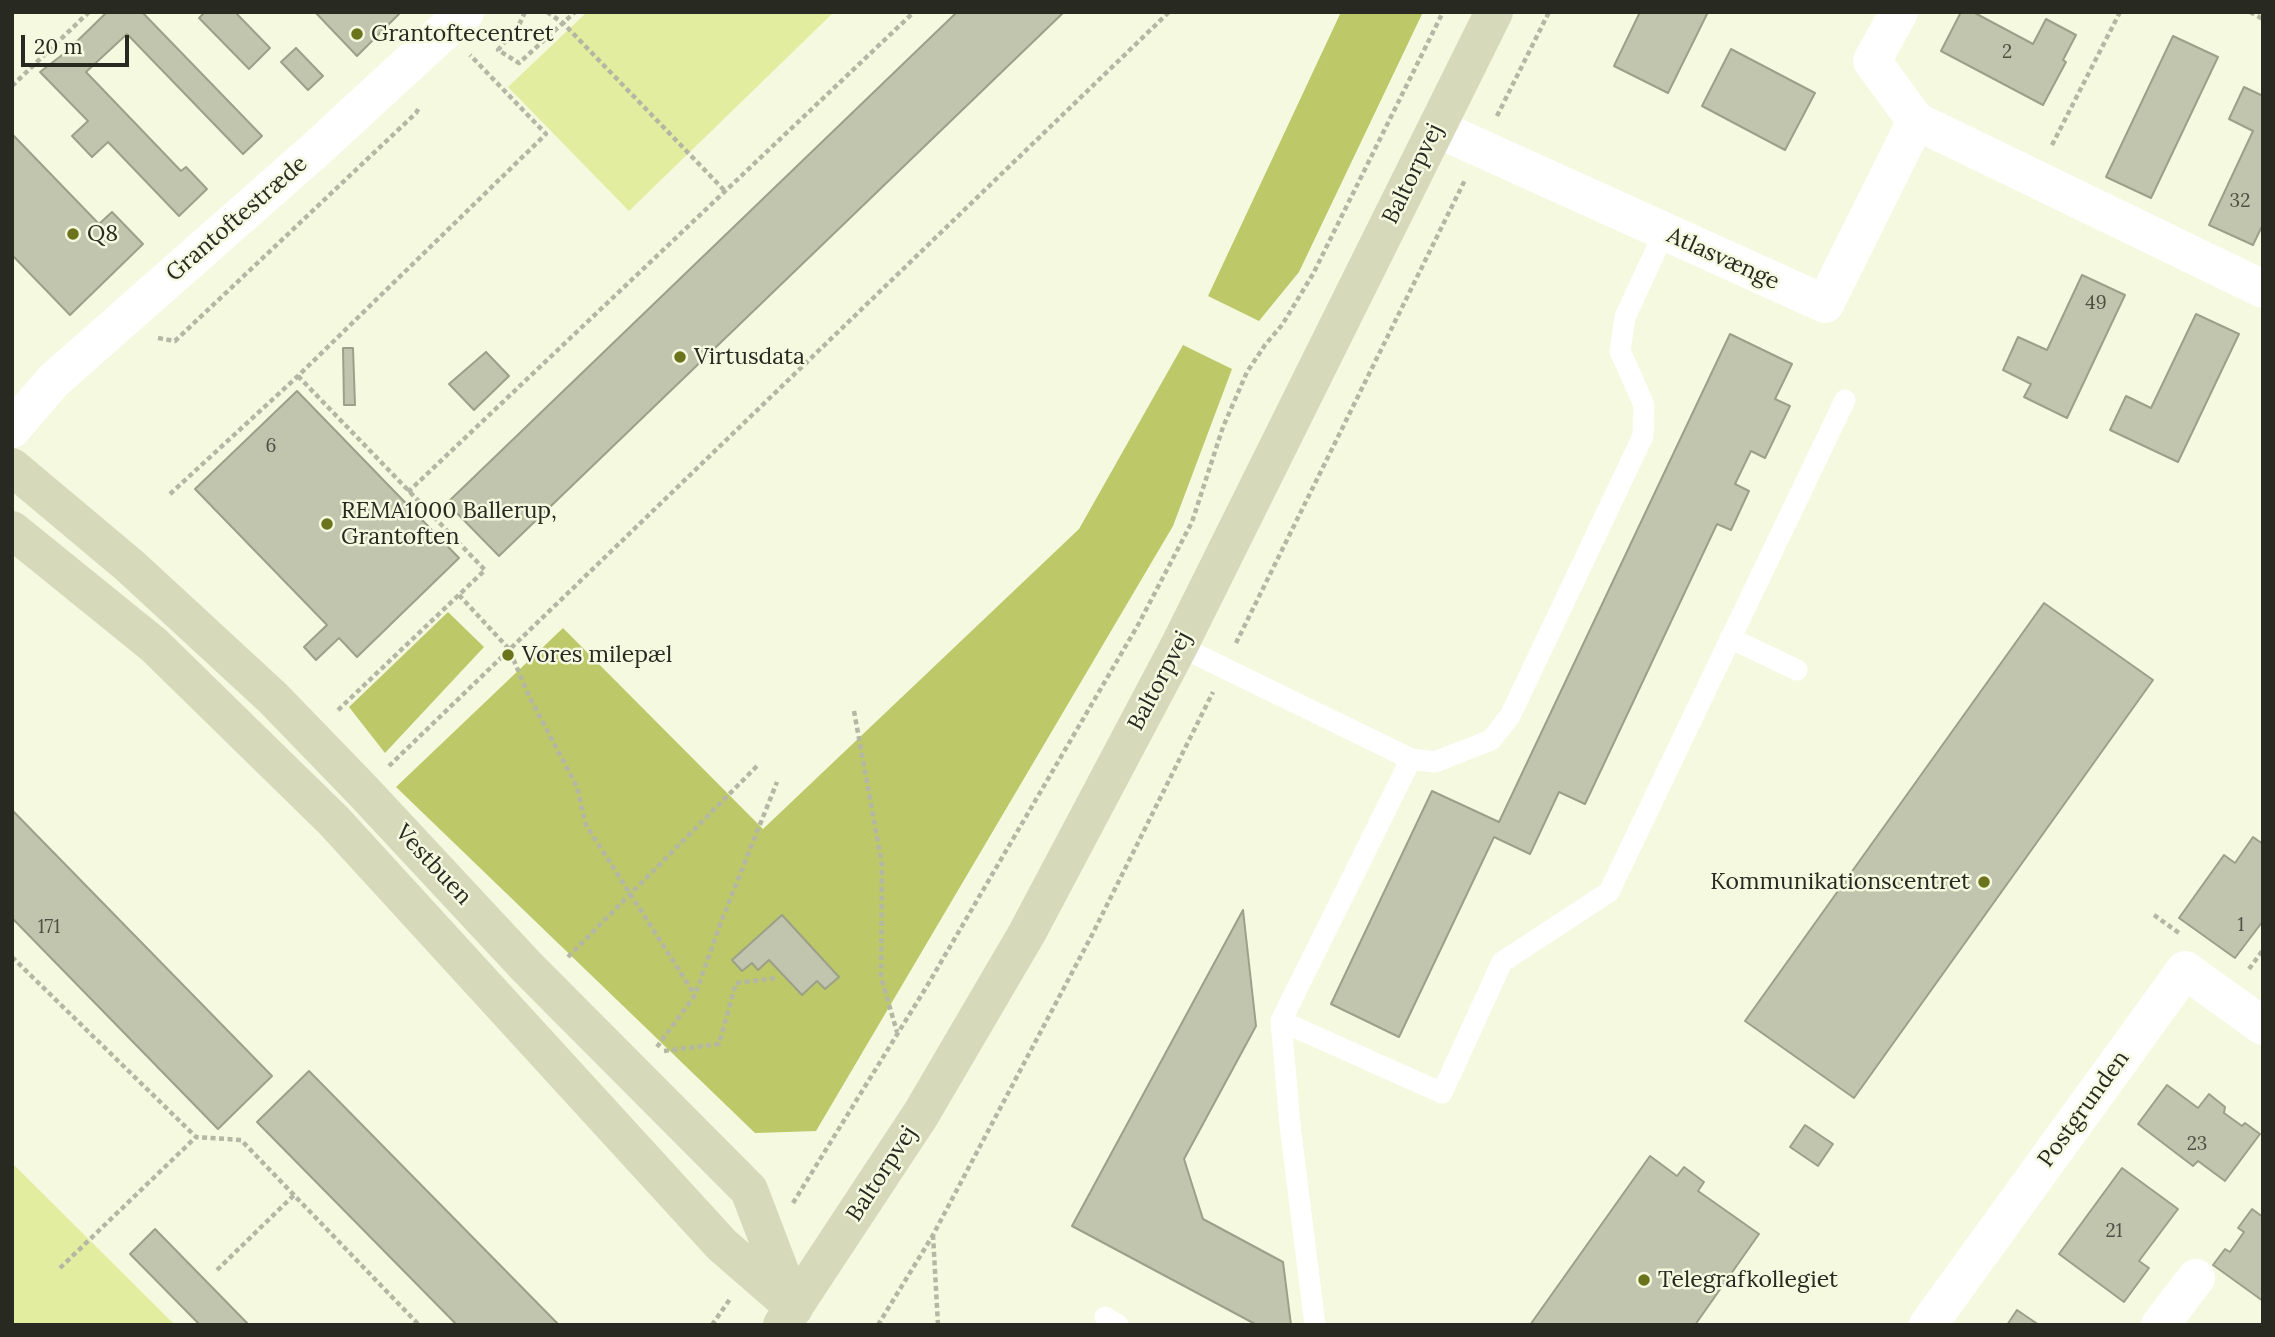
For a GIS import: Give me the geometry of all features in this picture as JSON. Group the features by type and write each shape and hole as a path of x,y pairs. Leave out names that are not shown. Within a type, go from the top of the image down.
{"street":[{"name":"Grantoftestræde","path":"12,429 52,382 314,151 465,12"},
{"name":"Baltorpvej","path":"795,1319 921,1114 1007,967 1180,646 1494,12"},
{"path":"1899,12 1872,61 1916,121 2263,289"},
{"name":"Atlasvænge","path":"1436,128 1825,304 1916,121"},
{"name":"Vestbuen","path":"12,467 130,566 272,698 543,982 750,1190 795,1319"},
{"name":"Vestbuen","path":"12,530 154,645 334,821 722,1245 795,1319"},
{"name":"Postgrunden","path":"1928,1325 2185,970 2263,1026"},
{"path":"2160,1325 2196,1278"}],"lane":[{"path":"1180,646 1411,759 1436,762 1491,740 1516,704 1643,436 1644,405 1620,351 1625,317 1664,233"},
{"path":"1281,1021 1442,1093 1502,962 1609,892 1844,400"},
{"path":"1730,638 1797,670"},
{"path":"1315,1325 1290,1125 1281,1021 1411,759"}],"path":[{"path":"12,86 89,12"},
{"path":"525,12 519,25 499,50 519,63 575,12"},
{"path":"548,12 563,23 725,191"},
{"path":"408,492 914,12"},
{"path":"363,791 1169,12"},
{"path":"769,1241 897,1033 1138,625 1192,522 1223,427 1247,372 1282,325 1313,274 1443,12"},
{"path":"2034,180 2120,12"},
{"path":"2250,12 2263,19"},
{"path":"170,494 298,376 545,134 465,50"},
{"path":"156,337 175,341 415,113 421,103"},
{"path":"298,376 485,570 310,736"},
{"path":"459,595 509,649 529,696 577,788 586,825 695,995"},
{"path":"854,711 882,865 881,977 897,1033"},
{"path":"543,982 759,764"},
{"path":"777,782 695,995 653,1053 719,1044 736,983 777,978"},
{"path":"2242,979 2263,950"},
{"path":"12,957 196,1137 242,1140 419,1325"},
{"path":"60,1268 196,1137"},
{"path":"217,1270 294,1195"},
{"path":"933,1234 938,1325"},
{"path":"712,1325 727,1303"}],"green space":[{"path":"587,12 834,12 629,211 508,87"},
{"path":"1341,12 1423,12 1299,272 1259,321 1208,296"},
{"path":"1183,345 1232,369 1173,526 816,1131 755,1133 396,787 563,628 763,829 1079,529"},
{"path":"448,612 484,647 385,753 349,707"},
{"path":"12,1163 175,1325 12,1325"}],"building":[{"path":"107,12 142,12 262,136 243,154 127,34 86,72 181,171 186,167 207,189 179,216 108,142 92,157 72,136 88,121 40,72 66,52"},
{"path":"205,12 235,12 270,48 249,69 199,18"},
{"name":"Grantoftecentret","path":"315,12 401,12 357,56"},
{"path":"957,12 1064,12 499,556 447,503"},
{"path":"1640,12 1708,12 1668,93 1614,66"},
{"path":"1961,12 1973,12 2033,44 2046,19 2076,35 2063,60 2066,62 2043,105 1941,51"},
{"path":"2173,36 2218,57 2151,198 2106,177"},
{"path":"296,48 323,76 308,90 281,62"},
{"path":"1731,49 1815,93 1785,150 1702,106"},
{"path":"2244,87 2263,96 2263,224 2253,245 2209,225 2253,131 2229,119"},
{"name":"Q8","path":"12,134 99,224 112,212 143,244 70,315 12,255"},
{"path":"2082,275 2125,295 2067,418 2024,397 2031,384 2003,370 2018,337 2047,350"},
{"path":"2196,314 2239,334 2178,462 2110,430 2126,396 2151,408"},
{"path":"1730,334 1792,364 1775,399 1790,406 1765,458 1751,451 1735,484 1749,491 1731,530 1717,524 1585,804 1559,792 1530,854 1494,837 1399,1037 1331,1004 1432,791 1499,822"},
{"path":"343,348 353,348 355,405 344,405"},
{"path":"486,352 509,376 474,410 449,384"},
{"name":"REMA1000 Ballerup, Grantoften","path":"297,391 459,558 357,657 339,638 316,660 304,647 327,625 195,489"},
{"path":"2044,603 2153,680 1854,1098 1745,1021"},
{"path":"12,810 272,1076 218,1129 12,918"},
{"path":"2253,837 2263,844 2263,921 2235,958 2179,918 2224,855 2235,863"},
{"path":"1243,910 1256,1026 1184,1159 1203,1219 1283,1262 1291,1325 1257,1325 1072,1226"},
{"path":"782,915 839,977 825,989 817,981 802,995 769,960 758,970 752,963 742,971 732,960"},
{"path":"309,1071 559,1325 457,1325 257,1122"},
{"path":"2167,1085 2198,1108 2209,1094 2225,1107 2224,1113 2242,1126 2245,1123 2260,1134 2225,1181 2198,1161 2193,1166 2138,1124"},
{"path":"1805,1125 1833,1144 1818,1166 1790,1147"},
{"name":"Telegrafkollegiet","path":"1650,1156 1677,1176 1684,1167 1704,1182 1698,1191 1759,1234 1695,1325 1530,1325"},
{"path":"2122,1168 2178,1209 2139,1261 2149,1268 2124,1302 2059,1254"},
{"path":"2252,1209 2263,1217 2263,1301 2213,1265 2225,1249 2230,1252 2244,1232 2238,1228"},
{"path":"155,1229 249,1325 200,1325 130,1254"},
{"path":"2017,1310 2039,1325 2007,1325"}],"place":[{"name":"Grantoftecentret","path":"357,34"},
{"name":"Q8","path":"73,234"},
{"name":"Virtusdata","path":"680,357"},
{"name":"REMA1000 Ballerup, Grantoften","path":"327,524"},
{"name":"Vores milepæl","path":"508,655"},
{"name":"Kommunikationscentret","path":"1984,882"},
{"name":"Telegrafkollegiet","path":"1644,1280"}]}
